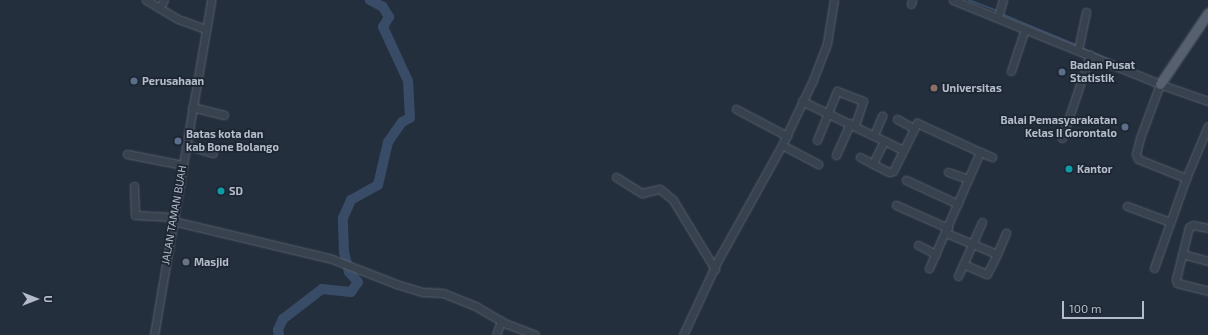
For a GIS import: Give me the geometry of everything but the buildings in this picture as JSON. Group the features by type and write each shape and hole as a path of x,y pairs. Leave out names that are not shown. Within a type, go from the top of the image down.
{"main road":[{"path":"1160,84 1208,13"}],"street":[{"path":"146,0 159,8 206,29"},
{"path":"159,8 164,0"},
{"name":"JALAN TAMAN BUAH","path":"154,335 192,107 212,0"},
{"path":"684,335 715,269 787,136 823,55 834,0"},
{"path":"953,0 999,14 1025,29 1079,47 1090,55 1160,84 1208,101"},
{"path":"999,14 1004,0"},
{"path":"1079,47 1086,12"},
{"path":"1011,71 1025,29"},
{"path":"1062,138 1090,55"},
{"path":"1160,84 1140,138 1136,157 1186,178"},
{"path":"817,140 837,91 862,100 863,107 852,124 836,155"},
{"path":"802,101 903,150"},
{"path":"192,107 224,115"},
{"path":"736,109 787,136"},
{"path":"874,135 882,116"},
{"path":"897,119 913,128"},
{"path":"860,157 892,172 913,128 918,123 992,157"},
{"path":"1154,268 1186,178 1208,126"},
{"path":"873,164 884,141"},
{"path":"782,144 818,164"},
{"path":"186,145 214,153"},
{"path":"930,268 980,152"},
{"path":"127,154 183,165"},
{"path":"948,172 968,179"},
{"path":"616,177 642,193 660,189 673,200 715,269"},
{"path":"906,180 958,204"},
{"path":"134,186 135,215 173,219 332,259 396,284 423,292 449,294 526,333 535,335"},
{"path":"896,205 972,244 997,254"},
{"path":"1127,206 1170,222"},
{"path":"958,276 982,222"},
{"path":"1208,228 1190,226 1176,282 1208,291"},
{"path":"963,264 987,274 1006,233"},
{"path":"918,246 936,254"},
{"path":"1182,254 1208,261"},
{"path":"496,335 501,321"}],"waterway":[{"path":"279,335 278,330 283,319 322,289 351,292 358,282 349,272 344,252 343,218 351,200 378,185 388,142 402,122 410,118 408,81 383,27 389,17 383,7 370,0"},
{"path":"969,0 997,11"},
{"path":"1002,14 1076,45"},
{"path":"1081,48 1120,64"}],"place":[{"name":"Badan Pusat Statistik","path":"1062,72"},
{"name":"Perusahaan","path":"134,81"},
{"name":"Universitas","path":"934,88"},
{"name":"Balai Pemasyarakatan Kelas II Gorontalo","path":"1125,127"},
{"name":"Batas kota dan kab Bone Bolango","path":"178,141"},
{"name":"Kantor","path":"1069,169"},
{"name":"SD","path":"221,191"},
{"name":"Masjid","path":"186,262"}]}
